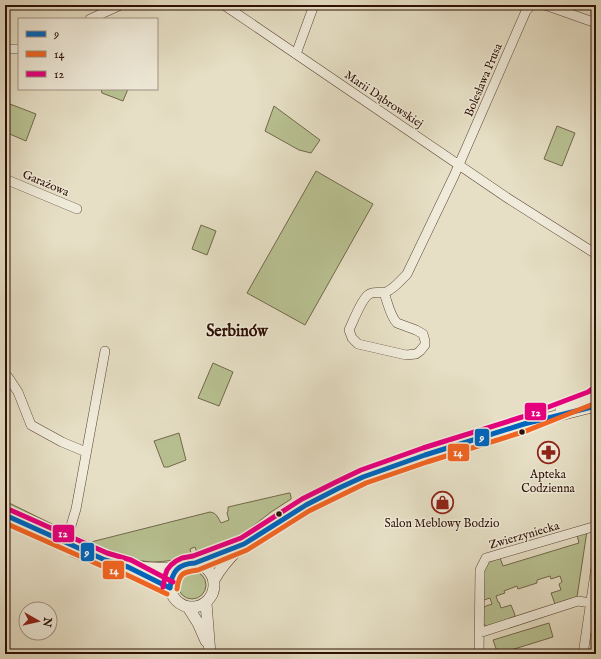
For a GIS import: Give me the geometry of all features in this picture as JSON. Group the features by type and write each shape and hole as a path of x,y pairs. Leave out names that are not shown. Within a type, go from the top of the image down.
{"street":[{"path":"92,18 121,5"},
{"name":"Marii Dąbrowskiej","path":"224,5 509,199 596,254"},
{"path":"296,54 314,5"},
{"name":"Bolesława Prusa","path":"459,165 527,8 531,5"},
{"path":"545,5 596,23"},
{"path":"5,49 18,49"},
{"path":"384,293 395,321 423,334 425,344 416,354 406,355 358,344 352,338 349,330 366,296 374,292 384,293 407,274 459,165"},
{"name":"Garażowa","path":"5,179 77,209"},
{"path":"65,542 76,509 105,351"},
{"path":"8,377 18,392 31,426 62,442 86,452"},
{"path":"524,424 596,395"},
{"path":"195,563 207,568 211,573 215,588 212,596 206,603 197,607 188,607 177,601 170,588 174,573 183,565 195,563 244,544 306,505 346,485 382,470 524,424 596,406"},
{"path":"5,515 105,560 128,567 170,588"},
{"name":"Zwierzyniecka","path":"479,654 480,570 486,558 596,526"},
{"path":"214,580 221,568 244,544"},
{"path":"128,567 178,569"},
{"path":"583,654 596,571"},
{"path":"479,633 578,601 591,602"},
{"path":"206,603 210,652"},
{"path":"188,607 198,623 210,652"}],"green space":[{"path":"101,90 128,90 123,101 102,93"},
{"path":"10,104 36,114 26,141 5,132 5,117"},
{"path":"274,106 320,140 311,153 299,150 265,131"},
{"path":"557,126 575,133 562,166 544,159"},
{"path":"316,171 373,204 305,325 247,293"},
{"path":"201,225 216,231 207,255 192,249"},
{"path":"213,363 233,372 219,406 198,398"},
{"path":"179,433 186,460 168,467 164,467 154,441"},
{"path":"290,493 291,499 244,533 219,545 197,553 195,547 190,549 192,557 157,562 137,560 95,548 81,541 77,536 91,542 210,512 216,515 221,523 229,520 227,513 228,507"},
{"path":"5,501 52,524 53,527 52,528 5,505"},
{"path":"9,523 46,541 42,543 5,526"},
{"path":"587,531 577,597 555,604 551,593 561,590 559,584 562,582 560,576 551,579 550,576 537,580 537,583 518,589 517,586 496,596 501,608 511,605 515,615 514,617 487,627 483,623 482,609 492,604 490,598 484,600 483,598 483,569 489,562 500,558 503,566 579,543 577,535"},
{"path":"73,554 101,565 107,571 70,556"},
{"path":"192,571 202,575 206,585 202,595 192,599 182,595 178,585 182,575"},
{"path":"549,623 553,637 498,654 493,640"}],"transit line":[{"name":"12","path":"163,587 167,570 176,561 241,538 302,499 361,470 423,448 522,417 588,392 592,389"},
{"name":"14","path":"177,589 179,580 183,574 198,570 247,550 309,511 366,483 526,431 596,403"},
{"name":"9","path":"170,588 172,577 180,567 195,563 244,544 306,505 363,477 425,455 524,424 596,406"},
{"name":"12","path":"8,509 107,553 131,560 173,582"},
{"name":"9","path":"5,515 105,560 128,567 170,588"},
{"name":"14","path":"5,523 102,566 125,574 167,594"}],"place":[{"name":"Apteka Codzienna","path":"548,453"},
{"name":"Salon Meblowy Bodzio","path":"442,502"}],"district":[{"name":"Serbinów","path":"237,330"}]}
